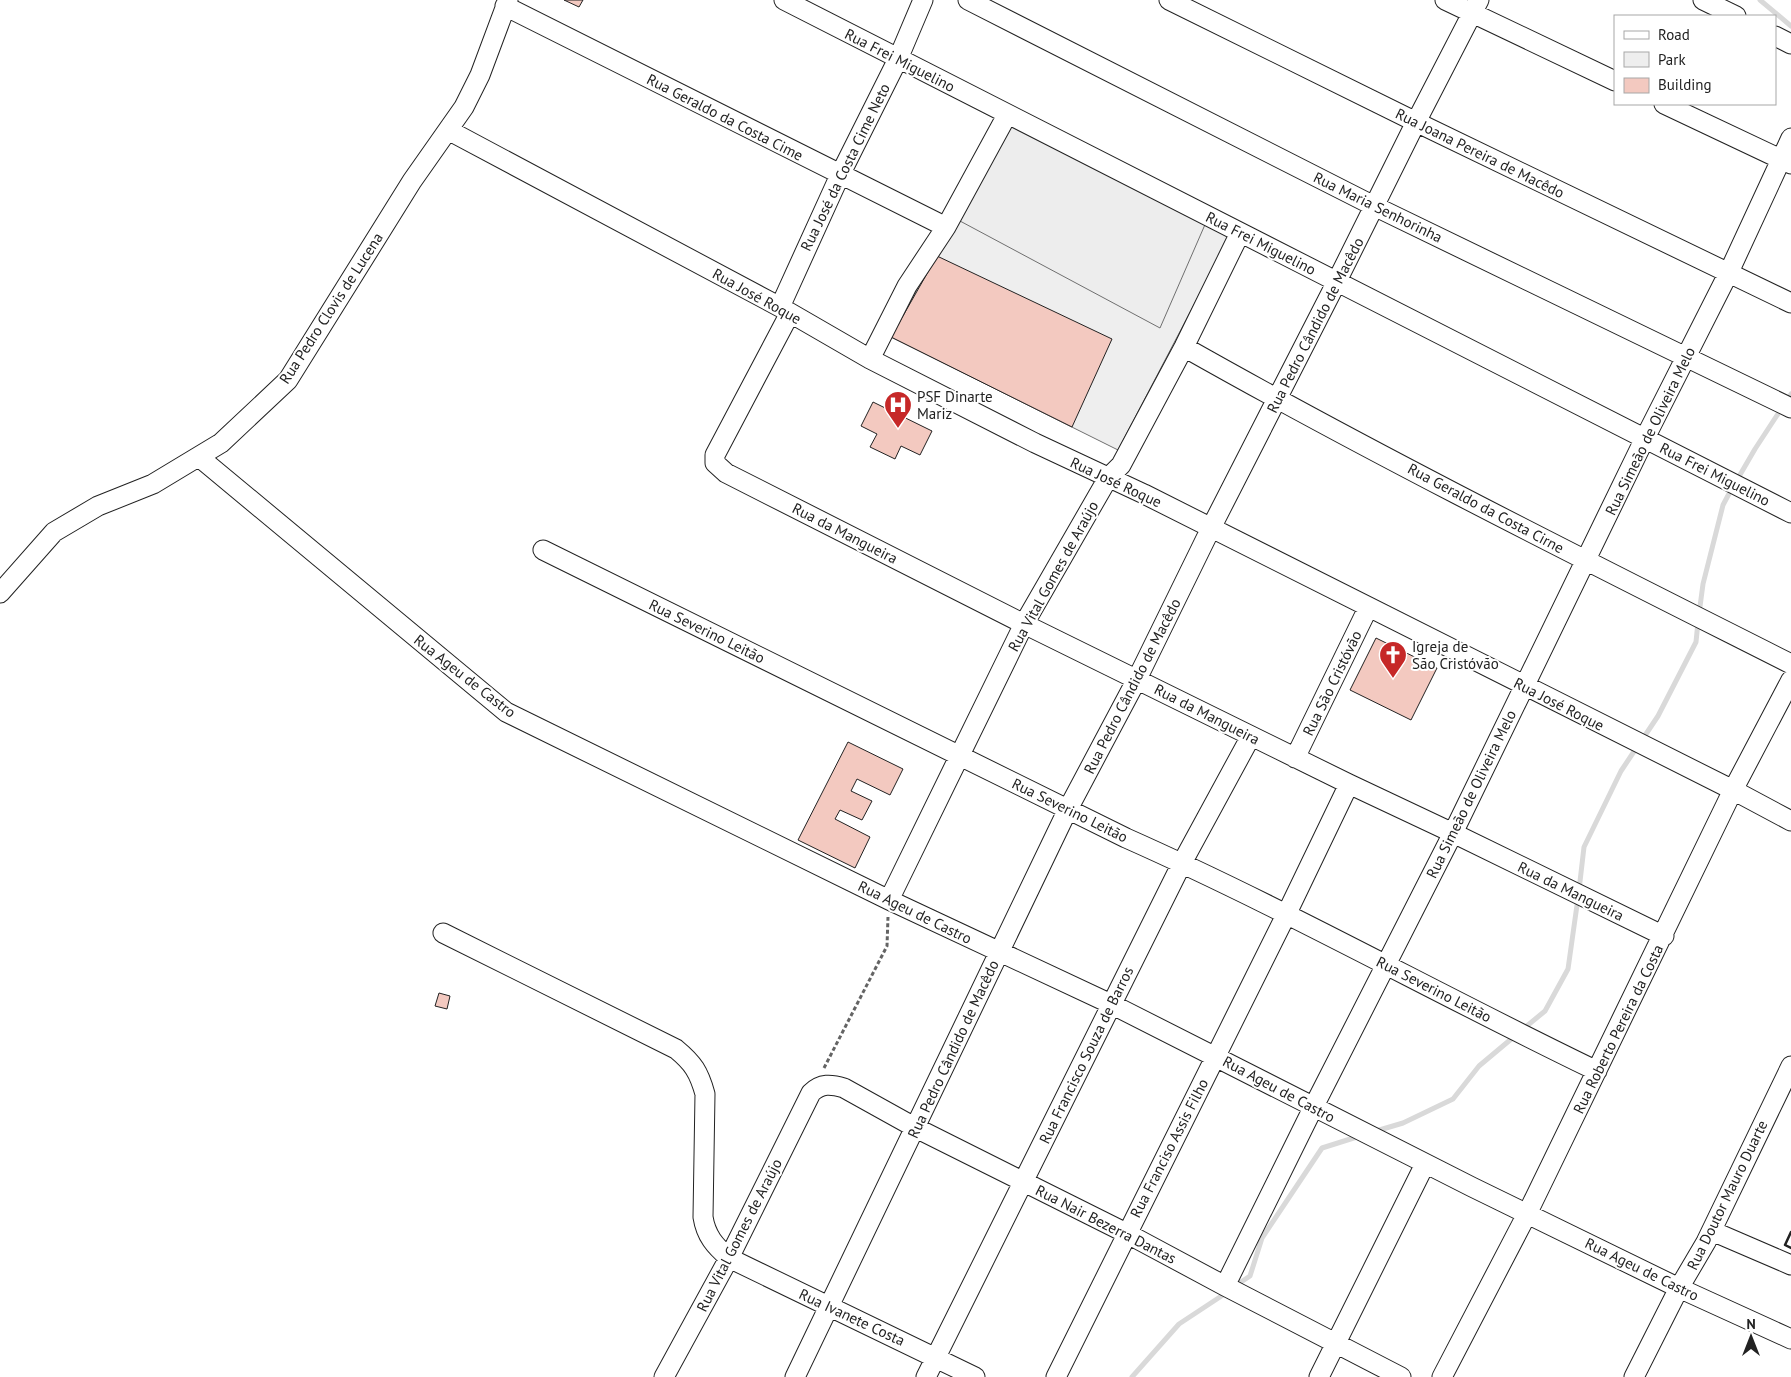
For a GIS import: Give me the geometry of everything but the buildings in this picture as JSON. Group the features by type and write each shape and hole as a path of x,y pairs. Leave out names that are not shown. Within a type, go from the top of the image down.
{"street":[{"name":"Rua Frei Miguelino","path":"784,0 1791,513"},
{"name":"Rua José da Costa Cime Neto","path":"726,472 715,463 715,455 785,310 840,175 898,59 923,0"},
{"name":"Rua Maria Senhorinha","path":"968,0 1374,206 1791,408"},
{"name":"Rua Joana Pereira de Macêdo","path":"1169,0 1416,122 1791,303"},
{"path":"1445,0 1476,7 1614,80"},
{"path":"1703,0 1734,15"},
{"name":"Rua Pedro Clovis de Lucena","path":"0,593 54,532 98,506 153,484 221,443 288,380 412,181 464,107 480,75 507,3"},
{"name":"Rua Geraldo da Costa Cime","path":"507,3 840,175 946,227"},
{"name":"Rua Pedro Cândido de Macêdo","path":"795,1377 1068,809 1137,679 1211,528 1476,7"},
{"path":"1776,36 1791,44"},
{"path":"1666,105 1786,161"},
{"path":"870,359 907,286 946,227 1007,115"},
{"name":"Rua José Roque","path":"448,130 785,310 870,359 1035,443 1144,494 1734,790 1791,821"},
{"name":"Rua Simeão de Oliveira Melo","path":"1225,1286 1453,833 1686,356 1786,161 1791,138"},
{"name":"Rua Vital Gomes de Araújo","path":"889,900 1024,624 1108,478 1122,465 1240,233"},
{"name":"Rua Geraldo da Costa Cirne","path":"1184,346 1277,400 1586,561 1791,664"},
{"name":"Rua Ageu de Castro","path":"199,457 506,712 889,900 1111,1004 1313,1108 1527,1214 1791,1339"},
{"name":"Rua da Mangueira","path":"726,472 1024,624 1664,936"},
{"name":"Rua Severino Leitão","path":"543,550 1126,838 1182,862 1387,964 1505,1026 1597,1070"},
{"name":"Rua São Cristóvão","path":"1296,758 1368,608"},
{"name":"Rua Roberto Pereira da Costa","path":"1442,1377 1527,1214 1734,790 1791,680"},
{"name":"Rua Francisco Souza de Barros","path":"926,1377 1182,862 1251,736"},
{"name":"Rua Franciso Assis Filho","path":"1056,1377 1126,1233 1286,915 1349,784"},
{"name":"Rua Ivanete Costa","path":"443,933 676,1049 690,1061 700,1076 705,1094 703,1217 705,1228 716,1246 729,1258 975,1377"},
{"name":"Rua Doutor Mauro Duarte","path":"1634,1377 1712,1231 1791,1066"},
{"name":"Rua Nair Bezerra Dantas","path":"811,1093 816,1087 826,1085 844,1088 916,1128 1126,1233 1401,1377"},
{"name":"Rua Vital Gomes de Araújo","path":"664,1377 729,1258 811,1093"},
{"path":"1319,1377 1425,1164"},
{"path":"1712,1231 1791,1265"}],"path":[{"path":"811,1093 887,946 889,900"}],"green space":[{"path":"1013,122 1232,232 1118,450 891,337 929,267 960,221"}],"shaded area":[{"path":"1013,122 1207,220 1160,328 960,221"}],"waterway":[{"path":"1760,0 1791,26"},
{"path":"1737,480 1791,394"},
{"path":"1699,614 1703,584 1723,505 1732,488"},
{"path":"1642,740 1658,716 1696,642 1698,622"},
{"path":"1579,890 1584,847 1621,771 1637,747"},
{"path":"1522,1030 1545,1011 1568,969 1578,898"},
{"path":"1376,1131 1403,1123 1453,1099 1479,1066 1516,1035"},
{"path":"1235,1286 1250,1276 1262,1238 1322,1148 1360,1136"},
{"path":"1132,1377 1179,1324 1226,1293"}],"wall":[{"path":"1791,1232 1785,1245 1791,1248"}],"place":[{"name":"PSF Dinarte Mariz","path":"898,429"},
{"name":"Igreja de São Cristóvão","path":"1393,679"}]}
